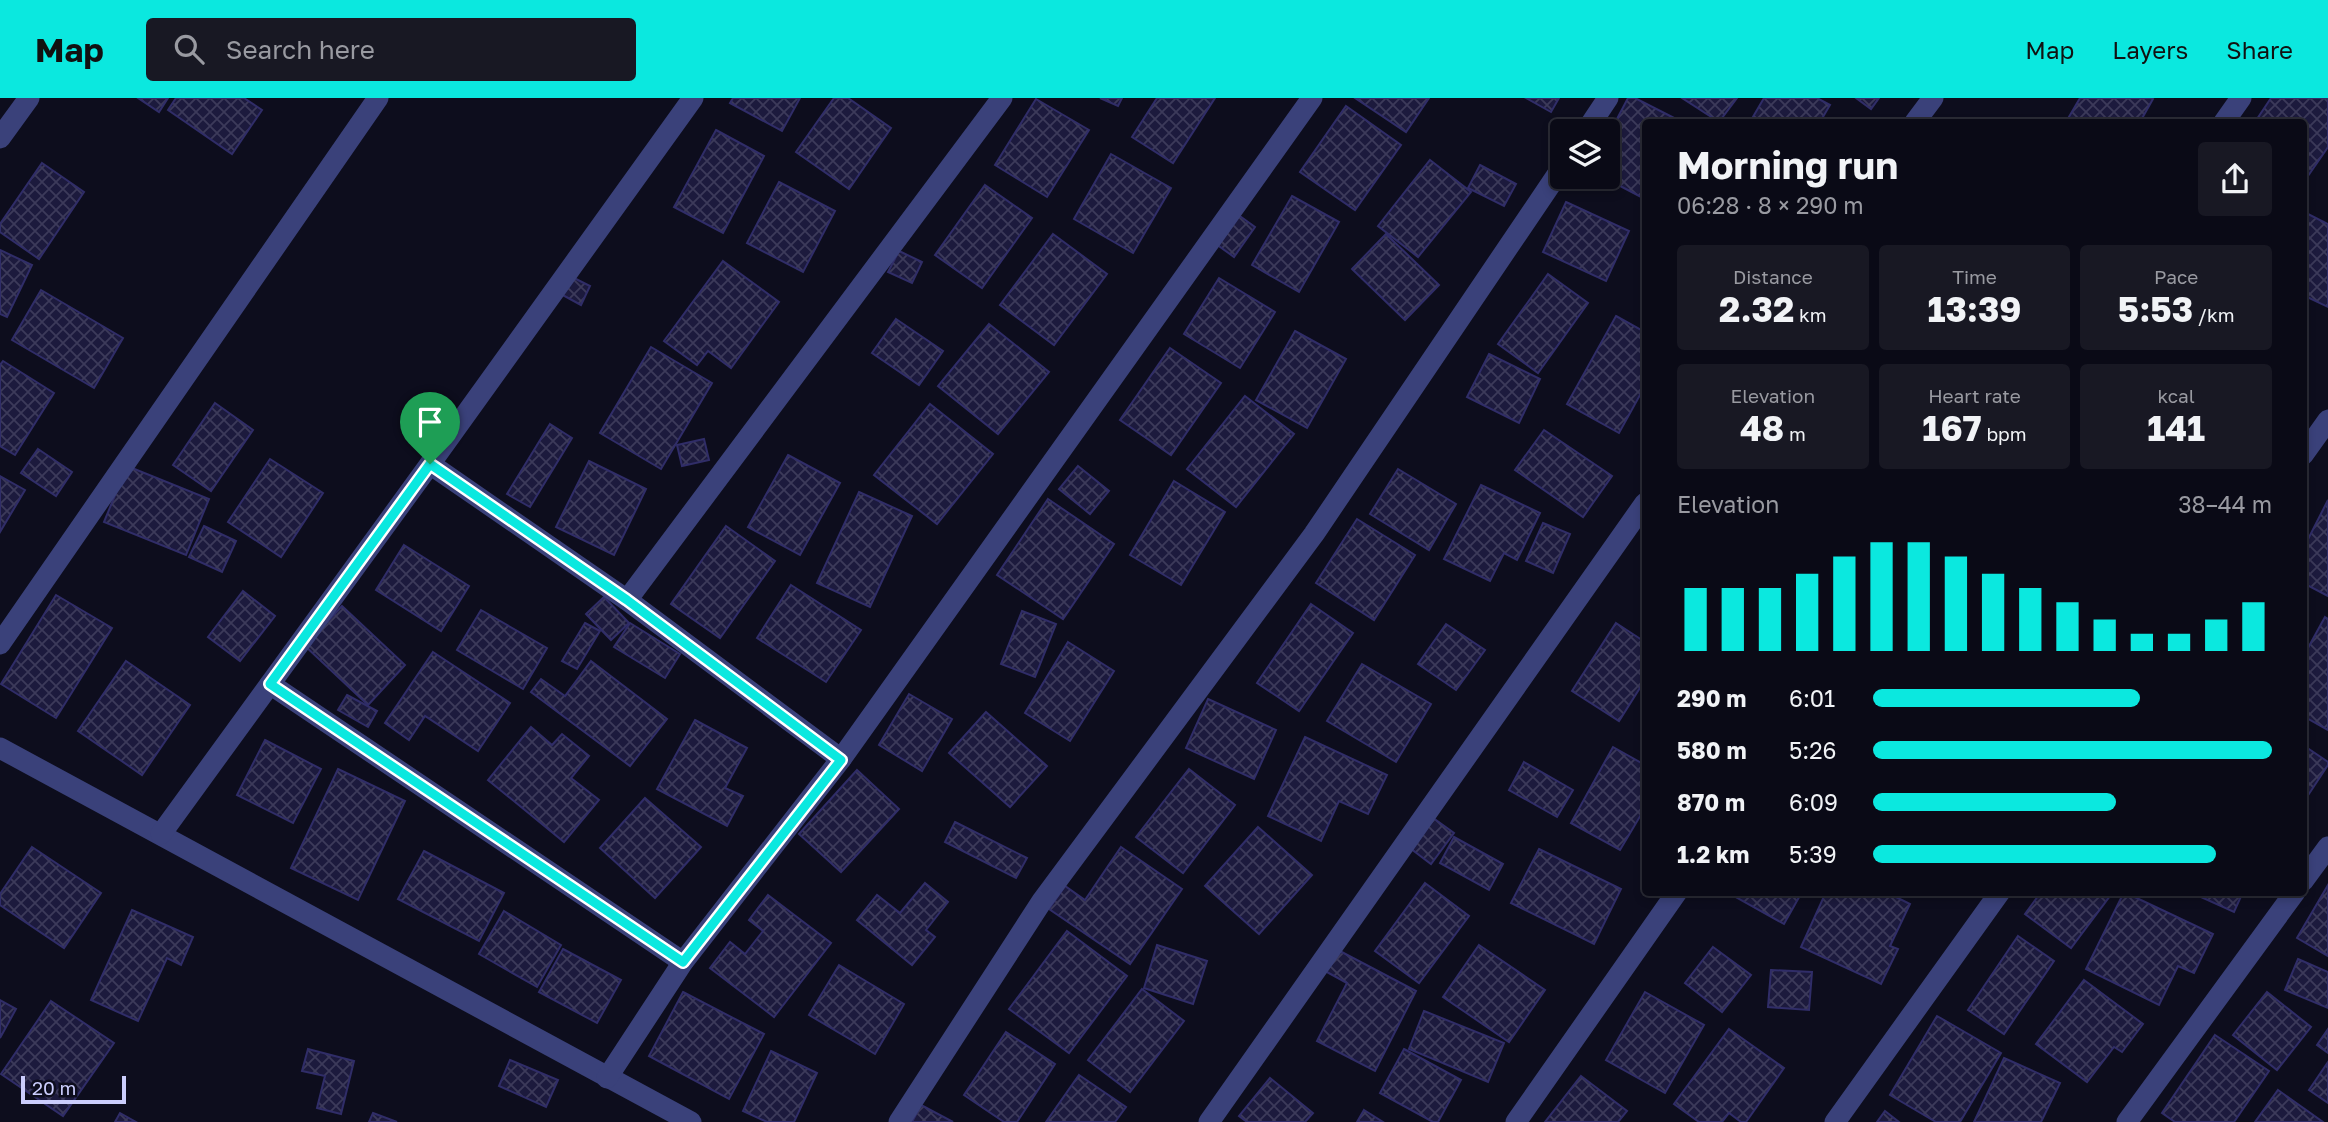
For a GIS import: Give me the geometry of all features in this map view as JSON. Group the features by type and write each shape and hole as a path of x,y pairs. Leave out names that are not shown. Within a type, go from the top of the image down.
{"street":[{"path":"0,138 29,98"},
{"path":"0,644 379,98"},
{"path":"161,834 692,98"},
{"path":"627,600 1002,98"},
{"path":"607,1078 683,962 841,760 1312,98"},
{"path":"1594,119 1608,98"},
{"path":"1917,119 1933,98"},
{"path":"2226,119 2241,98"},
{"path":"899,1122 1042,901 1314,534 1550,185"},
{"path":"2307,449 2328,420"},
{"path":"430,464 627,600 841,760"},
{"path":"1209,1122 1642,507"},
{"path":"270,684 683,962"},
{"path":"0,748 691,1122"},
{"path":"2307,876 2328,847"},
{"path":"1517,1122 1674,896"},
{"path":"1835,1122 1997,896"},
{"path":"2127,1122 2292,896"}],"building":[{"path":"138,98 168,98 159,112"},
{"path":"176,98 244,98 262,110 232,154 168,110"},
{"path":"733,98 800,98 782,131 730,103"},
{"path":"834,98 848,98 891,128 849,189 796,152"},
{"path":"1100,98 1122,98 1118,106"},
{"path":"1157,98 1215,98 1173,163 1132,137"},
{"path":"1355,98 1429,98 1406,132"},
{"path":"1526,98 1559,98 1551,112"},
{"path":"1628,98 1635,98 1676,119 1642,119 1642,197 1620,186 1620,119 1617,119"},
{"path":"1682,98 1737,98 1721,119 1714,119"},
{"path":"1764,98 1817,98 1830,105 1822,119 1752,119"},
{"path":"1856,98 1879,98 1871,109"},
{"path":"2080,98 2153,99 2142,119 2068,119"},
{"path":"2271,98 2328,98 2328,147 2308,176 2307,119 2257,119"},
{"path":"1036,99 1089,130 1047,197 995,165"},
{"path":"1346,106 1401,145 1355,210 1300,172"},
{"path":"716,130 764,156 723,233 674,207"},
{"path":"1111,154 1171,188 1133,253 1074,219"},
{"path":"1430,160 1471,192 1418,257 1378,226"},
{"path":"42,163 84,192 39,259 0,232 0,224"},
{"path":"1480,165 1516,184 1504,206 1468,188"},
{"path":"779,182 835,211 803,272 747,243"},
{"path":"985,185 1032,218 982,288 935,255"},
{"path":"1292,196 1339,222 1299,292 1252,265"},
{"path":"1566,202 1629,231 1606,281 1543,252"},
{"path":"1237,214 1255,227 1234,257 1216,244"},
{"path":"2307,214 2328,224 2328,307 2307,297"},
{"path":"1053,234 1107,274 1054,345 1000,305"},
{"path":"1386,234 1439,285 1405,320 1352,269"},
{"path":"0,250 32,265 7,317 0,314"},
{"path":"899,251 922,262 912,283 888,272"},
{"path":"723,261 779,302 731,368 708,351 697,365 664,341"},
{"path":"1548,274 1588,303 1538,373 1498,344"},
{"path":"568,275 590,286 581,305 559,293"},
{"path":"1219,278 1275,312 1240,368 1184,334"},
{"path":"41,290 123,338 94,388 12,340"},
{"path":"1616,316 1642,330 1642,391 1619,433 1567,404"},
{"path":"896,319 943,351 919,385 872,353"},
{"path":"989,324 1049,372 998,434 938,386"},
{"path":"1295,331 1346,359 1307,428 1256,400"},
{"path":"651,347 712,383 661,469 600,433"},
{"path":"1170,348 1221,383 1171,455 1120,420"},
{"path":"1489,354 1540,379 1519,423 1467,397"},
{"path":"3,361 54,393 15,455 0,446 0,365"},
{"path":"1245,396 1294,434 1236,507 1187,469"},
{"path":"215,403 253,430 211,491 173,465"},
{"path":"930,404 993,454 937,524 874,475"},
{"path":"550,424 572,438 530,507 507,494"},
{"path":"1544,430 1612,476 1583,517 1515,470"},
{"path":"704,439 709,460 682,466 677,445"},
{"path":"38,449 72,472 56,496 21,473"},
{"path":"788,455 840,483 800,555 748,527"},
{"path":"270,459 323,493 281,557 228,522"},
{"path":"589,461 646,489 614,555 556,527"},
{"path":"127,466 209,499 186,555 104,522"},
{"path":"1078,466 1109,491 1090,514 1059,489"},
{"path":"1398,469 1456,504 1429,550 1370,514"},
{"path":"0,476 25,490 0,532"},
{"path":"1174,481 1225,512 1181,585 1130,555"},
{"path":"1481,485 1540,513 1517,560 1504,553 1490,581 1444,559"},
{"path":"859,492 912,516 870,607 817,583"},
{"path":"1048,499 1114,544 1063,619 997,575"},
{"path":"2328,500 2328,596 2307,585 2307,541"},
{"path":"1357,519 1415,555 1374,620 1316,583"},
{"path":"1543,523 1570,534 1553,573 1526,561"},
{"path":"204,526 236,541 222,572 189,557"},
{"path":"726,526 775,561 720,638 671,604"},
{"path":"404,545 469,586 441,631 376,590"},
{"path":"791,585 861,630 826,682 757,638"},
{"path":"243,591 275,616 240,661 208,637"},
{"path":"56,595 112,628 56,718 1,684"},
{"path":"604,597 629,623 611,640 586,614"},
{"path":"1311,604 1353,633 1299,711 1257,683"},
{"path":"342,606 405,665 368,705 305,646"},
{"path":"481,610 547,648 523,689 457,650"},
{"path":"1022,611 1056,624 1035,677 1001,664"},
{"path":"2325,617 2328,619 2328,730 2307,718 2307,650"},
{"path":"585,623 600,631 577,669 562,661"},
{"path":"630,623 680,654 665,678 614,647"},
{"path":"1616,623 1642,640 1642,685 1619,721 1572,691"},
{"path":"1446,624 1485,650 1456,690 1418,664"},
{"path":"1068,642 1114,671 1070,741 1025,713"},
{"path":"433,652 510,703 478,751 425,716 409,740 385,723"},
{"path":"126,661 190,705 142,775 78,731"},
{"path":"591,661 667,719 630,766 531,692 541,679 565,696"},
{"path":"1362,664 1431,704 1396,762 1327,721"},
{"path":"909,694 952,719 922,771 879,745"},
{"path":"347,695 377,711 368,727 338,710"},
{"path":"1208,699 1276,730 1254,779 1186,748"},
{"path":"986,712 1047,766 1010,807 949,753"},
{"path":"695,720 747,748 725,788 743,796 727,826 657,789"},
{"path":"531,727 552,745 562,734 589,756 571,778 599,800 564,842 488,780"},
{"path":"1305,737 1387,775 1368,814 1339,801 1321,841 1268,816"},
{"path":"265,740 321,769 293,823 237,795"},
{"path":"1613,747 1642,763 1642,813 1620,850 1571,823"},
{"path":"2307,748 2328,762 2307,797"},
{"path":"1524,762 1573,790 1557,817 1509,790"},
{"path":"338,769 405,801 358,900 291,868"},
{"path":"1189,769 1235,805 1183,873 1136,837"},
{"path":"857,770 899,809 841,872 799,834"},
{"path":"645,798 701,847 655,898 600,848"},
{"path":"1429,815 1454,833 1431,864 1406,845"},
{"path":"955,822 1027,858 1016,878 945,842"},
{"path":"1258,827 1312,875 1259,934 1205,886"},
{"path":"1454,837 1503,864 1489,890 1440,863"},
{"path":"32,847 101,893 64,948 0,905 0,894"},
{"path":"1121,847 1182,889 1130,964 1049,909 1065,886 1085,900"},
{"path":"1539,849 1621,889 1594,944 1511,903"},
{"path":"424,851 504,893 479,941 398,899"},
{"path":"925,883 948,902 926,930 935,937 912,965 857,920 877,895 900,913"},
{"path":"1425,883 1469,916 1419,983 1375,951"},
{"path":"2328,885 2328,956 2297,938"},
{"path":"768,895 831,943 774,1017 710,968 730,942 745,954 763,931 749,920"},
{"path":"1734,896 1800,896 1784,924"},
{"path":"1824,896 1894,896 1910,904 1890,946 1898,949 1881,984 1801,947"},
{"path":"2038,896 2110,896 2071,948 2025,914"},
{"path":"2122,896 2132,896 2213,934 2194,973 2178,966 2159,1005 2086,969"},
{"path":"2199,896 2241,896 2234,912"},
{"path":"132,910 193,937 181,965 167,958 138,1021 91,1000"},
{"path":"504,911 561,945 537,987 479,954"},
{"path":"1067,931 1127,976 1069,1053 1009,1009"},
{"path":"2018,936 2054,961 2004,1034 1968,1010"},
{"path":"1157,945 1207,961 1193,1004 1144,988"},
{"path":"1479,945 1545,990 1509,1042 1443,997"},
{"path":"1713,947 1751,975 1722,1012 1685,983"},
{"path":"563,949 621,980 597,1023 539,992"},
{"path":"1336,949 1416,991 1375,1071 1317,1041 1347,983 1325,971"},
{"path":"2298,959 2328,972 2328,1008 2285,990"},
{"path":"839,965 904,1004 875,1054 809,1015"},
{"path":"1771,970 1812,972 1809,1010 1768,1007"},
{"path":"2084,980 2143,1024 2122,1052 2114,1047 2087,1082 2036,1044"},
{"path":"1142,989 1184,1021 1130,1092 1088,1060"},
{"path":"683,992 764,1034 729,1099 649,1056"},
{"path":"1645,992 1704,1025 1665,1093 1606,1060"},
{"path":"2267,992 2311,1027 2277,1070 2233,1035"},
{"path":"0,1000 16,1009 0,1038"},
{"path":"51,1001 114,1043 63,1116 1,1074"},
{"path":"1424,1011 1504,1043 1488,1082 1409,1049"},
{"path":"1937,1016 2001,1053 1960,1122 1936,1122 1890,1095"},
{"path":"1729,1029 1784,1068 1746,1122 1741,1122 1729,1113 1722,1122 1699,1122 1674,1104"},
{"path":"2328,1029 2328,1053 2317,1045"},
{"path":"1006,1032 1055,1064 1017,1122 1004,1122 964,1095"},
{"path":"2215,1035 2269,1071 2234,1122 2175,1122 2162,1113"},
{"path":"308,1049 354,1061 341,1114 317,1108 325,1076 302,1071"},
{"path":"1404,1049 1461,1080 1438,1122 1433,1122 1380,1093"},
{"path":"771,1051 817,1073 794,1122 767,1122 743,1111"},
{"path":"2004,1058 2060,1083 2041,1122 1974,1122"},
{"path":"510,1060 558,1080 546,1107 499,1086"},
{"path":"2328,1062 2328,1103 2309,1090"},
{"path":"1079,1075 1126,1107 1115,1122 1046,1122"},
{"path":"1581,1076 1627,1111 1618,1122 1545,1122"},
{"path":"1270,1078 1313,1113 1305,1122 1247,1122 1239,1116"},
{"path":"2278,1090 2323,1122 2255,1122"},
{"path":"921,1105 953,1122 912,1122"},
{"path":"1364,1110 1383,1122 1357,1122"},
{"path":"1885,1111 1899,1122 1877,1122"},
{"path":"120,1113 136,1122 115,1122"},
{"path":"373,1113 397,1122 369,1122"}],"route":[{"path":"430,464 627,600 841,760 683,962 270,684 430,464"}]}
